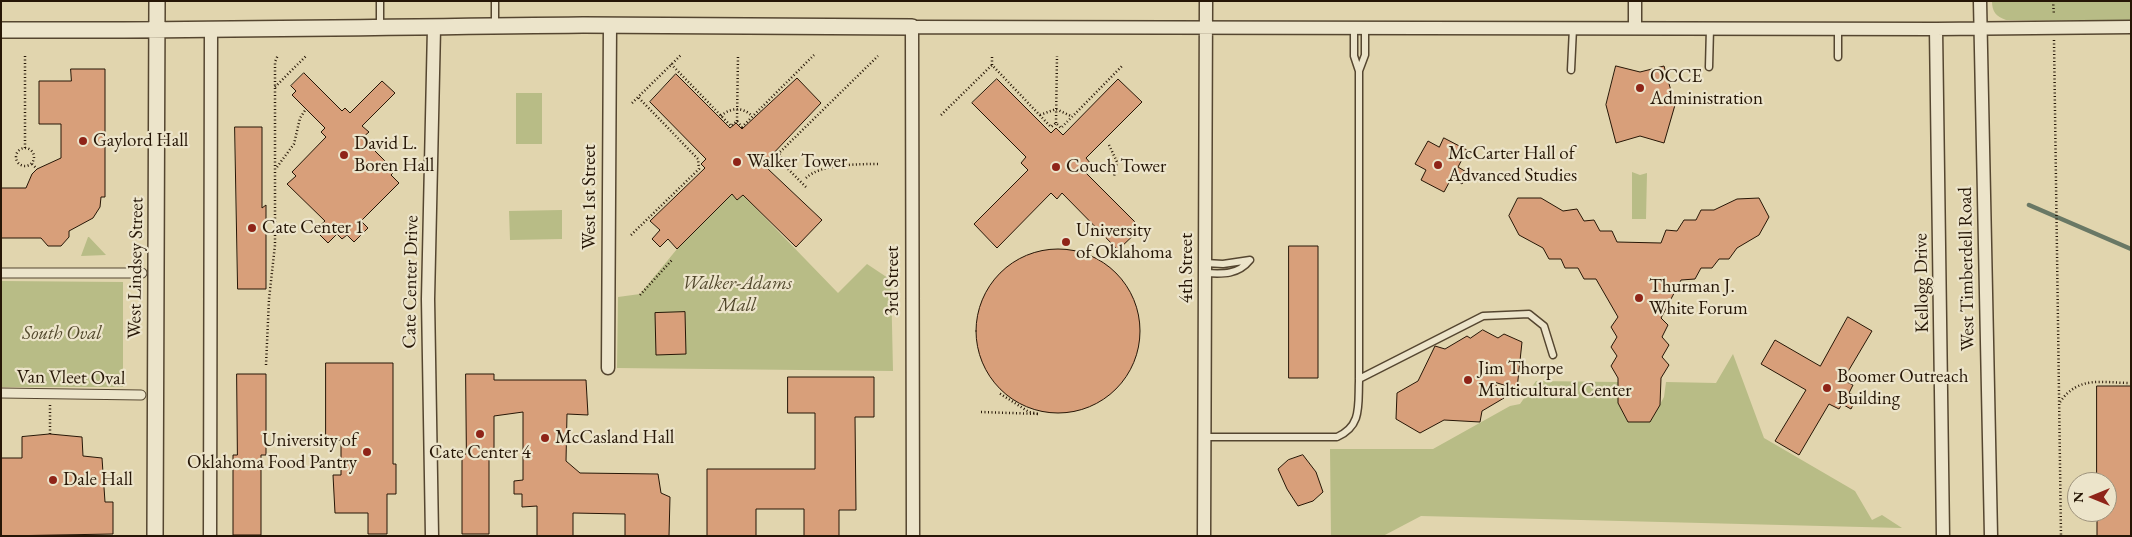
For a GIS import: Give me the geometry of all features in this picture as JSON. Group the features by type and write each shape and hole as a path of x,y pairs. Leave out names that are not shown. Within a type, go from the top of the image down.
{"street":[{"name":"West Lindsey Street","path":"155,536 157,1"},
{"name":"4th Street","path":"1204,536 1206,1"},
{"path":"1635,1 1635,27"},
{"name":"West Timberdell Road","path":"1980,1 1991,536"},
{"path":"1,30 211,31 253,28 434,28 610,25 1838,29 2131,27"},
{"name":"West 1st Street","path":"608,368 610,25"},
{"name":"3rd Street","path":"912,27 913,536"},
{"name":"Cate Center Drive","path":"432,536 428,299 434,28"},
{"name":"Kellogg Drive","path":"1936,29 1943,536"},
{"path":"210,536 211,31"},
{"path":"1,273 142,273"},
{"name":"Van Vleet Oval","path":"1,393 141,395"}],"lane":[{"path":"380,1 380,28"},
{"path":"495,1 495,27"},
{"path":"1204,437 1337,438 1348,432 1355,423 1358,409 1359,379 1359,71 1354,56 1360,27"},
{"path":"1359,71 1365,55 1360,27"},
{"path":"1571,70 1573,28"},
{"path":"1709,67 1710,28"},
{"path":"1838,29 1838,57"},
{"path":"1250,260 1243,269 1232,273 1205,268 1250,260"},
{"path":"1359,379 1483,316 1529,314 1544,326 1553,355"}],"path":[{"path":"2053,1 2061,536"},
{"path":"266,365 269,299 275,245 278,55"},
{"path":"276,87 307,55"},
{"path":"632,103 681,55"},
{"path":"671,64 731,126 736,121 738,55"},
{"path":"736,121 742,127 814,55"},
{"path":"25,148 26,56"},
{"path":"806,187 785,166 779,154 878,56"},
{"path":"1057,56 1056,123 1061,128 1122,66"},
{"path":"992,57 992,66 1052,127 1056,123"},
{"path":"942,115 992,66"},
{"path":"631,235 699,169 698,159 638,98"},
{"path":"276,168 290,150 300,118 306,109"},
{"path":"721,116 728,111 737,109 752,116"},
{"path":"1040,115 1056,109 1071,116"},
{"path":"1109,145 1117,162 1114,176"},
{"path":"25,148 33,153 35,158 32,164 24,167 16,161 17,152 25,148"},
{"path":"32,164 38,169"},
{"path":"806,178 812,171 844,164 880,164"},
{"path":"640,294 672,260"},
{"path":"2059,403 2069,389 2084,383 2131,383"},
{"path":"981,412 1039,414 1029,412 998,393"},
{"path":"50,394 50,434"}],"green space":[{"path":"1992,1 2131,1 2131,21 2006,20 1995,13"},
{"path":"516,93 542,93 542,144 516,144"},
{"path":"1632,172 1640,175 1647,173 1646,219 1632,219"},
{"name":"Walker-Adams Mall","path":"732,194 737,200 743,195 838,293 867,264 891,280 893,371 617,368 618,297 640,294 677,249"},
{"path":"562,210 562,239 510,240 509,211"},
{"path":"89,237 106,255 81,256"},
{"name":"South Oval","path":"1,281 123,282 123,387 1,387"},
{"path":"1733,354 1764,438 1855,491 1872,520 1882,515 1902,528 1421,516 1383,536 1331,536 1330,449 1433,449 1510,406 1520,404 1536,381 1618,382 1618,403 1628,422 1650,422 1664,397 1666,382 1716,383"}],"building":[{"name":"OCCE Administration","path":"1616,66 1640,72 1664,66 1675,105 1664,143 1640,136 1616,143 1606,105"},
{"name":"Gaylord Hall","path":"71,69 105,69 105,197 101,197 100,207 93,218 69,231 69,237 61,246 48,246 41,238 1,238 1,188 26,188 32,174 37,169 61,158 61,124 39,124 39,81 71,81"},
{"name":"David L. Boren Hall","path":"304,73 342,111 345,108 350,113 382,81 395,93 362,126 369,132 362,138 395,171 391,175 399,183 361,221 368,228 354,242 347,235 342,239 337,234 328,243 315,230 325,221 287,184 296,176 292,172 326,137 321,132 325,128 292,95 296,91 291,86"},
{"name":"Walker Tower","path":"676,74 730,128 736,123 742,129 797,78 821,103 769,158 773,164 768,169 822,220 796,247 743,195 737,200 732,194 677,249 668,239 660,247 652,239 660,230 650,221 705,168 701,164 706,159 650,102"},
{"name":"Couch Tower","path":"997,79 1051,133 1056,128 1063,135 1118,79 1142,102 1086,158 1091,164 1084,171 1141,228 1118,250 1062,193 1057,199 1051,193 997,248 974,224 1028,170 1021,163 1026,157 972,103"},
{"name":"Cate Center 1","path":"235,127 262,127 262,208 266,205 266,289 238,289"},
{"name":"McCarter Hall of Advanced Studies","path":"1444,138 1467,150 1458,167 1468,173 1462,184 1452,177 1444,192 1421,180 1426,170 1415,164 1428,141 1439,147"},
{"name":"Thurman J. White Forum","path":"1518,198 1541,198 1563,211 1577,209 1584,221 1594,220 1600,231 1612,231 1617,242 1661,243 1666,230 1677,231 1684,220 1696,220 1701,210 1714,210 1737,199 1759,198 1769,217 1759,235 1737,248 1729,259 1719,259 1712,268 1701,268 1695,279 1681,280 1661,318 1668,325 1662,337 1669,345 1662,357 1669,365 1661,378 1660,405 1650,422 1628,422 1618,403 1618,378 1611,366 1617,356 1611,347 1617,337 1611,327 1618,317 1596,279 1584,279 1578,268 1565,268 1561,259 1549,259 1543,248 1519,235 1509,216"},
{"path":"1289,246 1318,246 1318,378 1289,378"},
{"path":"1058,249 1082,253 1103,263 1116,273 1126,286 1136,307 1140,331 1136,355 1126,376 1116,389 1103,399 1082,409 1058,413 1034,409 1013,399 1000,389 990,376 980,355 976,331 980,307 990,286 1000,273 1013,263 1034,253"},
{"path":"685,312 686,354 656,355 655,313"},
{"name":"Boomer Outreach Building","path":"1848,317 1872,331 1843,380 1853,385 1849,393 1857,397 1851,409 1842,404 1839,409 1829,404 1799,455 1775,441 1806,390 1761,364 1775,340 1820,366"},
{"name":"Jim Thorpe Multicultural Center","path":"1483,330 1498,338 1504,334 1522,342 1517,389 1494,382 1504,398 1482,411 1480,422 1444,420 1420,433 1396,419 1397,393 1418,381 1435,346 1445,349 1467,336 1470,338"},
{"name":"University of Oklahoma Food Pantry","path":"326,363 393,363 393,464 396,464 396,494 387,494 387,534 368,534 368,513 335,513 333,475 341,475 341,440 326,440"},
{"path":"237,374 266,374 266,455 261,455 261,535 233,535 233,455 237,455"},
{"name":"McCasland Hall","path":"466,374 494,374 494,380 586,380 588,415 567,414 566,461 580,473 658,474 661,493 670,497 669,536 625,536 625,514 573,513 573,536 537,536 537,506 522,507 522,494 514,494 514,481 523,480 523,412 494,416 494,454 489,454 489,534 462,534 462,454 466,454"},
{"path":"788,377 874,377 874,417 855,417 856,510 839,510 839,536 804,536 804,509 756,509 756,536 707,536 707,469 815,469 815,413 788,413"},
{"path":"2097,386 2131,386 2131,536 2097,536 2097,522 2117,522 2117,472 2097,472"},
{"name":"Dale Hall","path":"50,434 82,437 83,456 102,458 105,502 113,502 113,534 1,536 1,458 22,458 22,437"},
{"path":"1303,455 1316,472 1323,492 1313,501 1298,506 1287,489 1278,469 1288,460"}],"waterway":[{"path":"2029,205 2131,249"}],"place":[{"name":"OCCE Administration","path":"1640,88"},
{"name":"Gaylord Hall","path":"83,141"},
{"name":"David L. Boren Hall","path":"344,155"},
{"name":"Walker Tower","path":"737,162"},
{"name":"McCarter Hall of Advanced Studies","path":"1438,165"},
{"name":"Couch Tower","path":"1056,167"},
{"name":"Cate Center 1","path":"252,228"},
{"name":"University of Oklahoma","path":"1066,242"},
{"name":"Thurman J. White Forum","path":"1639,298"},
{"name":"Jim Thorpe Multicultural Center","path":"1468,380"},
{"name":"Boomer Outreach Building","path":"1827,388"},
{"name":"Cate Center 4","path":"480,434"},
{"name":"McCasland Hall","path":"545,438"},
{"name":"University of Oklahoma Food Pantry","path":"367,452"},
{"name":"Dale Hall","path":"53,480"}]}
